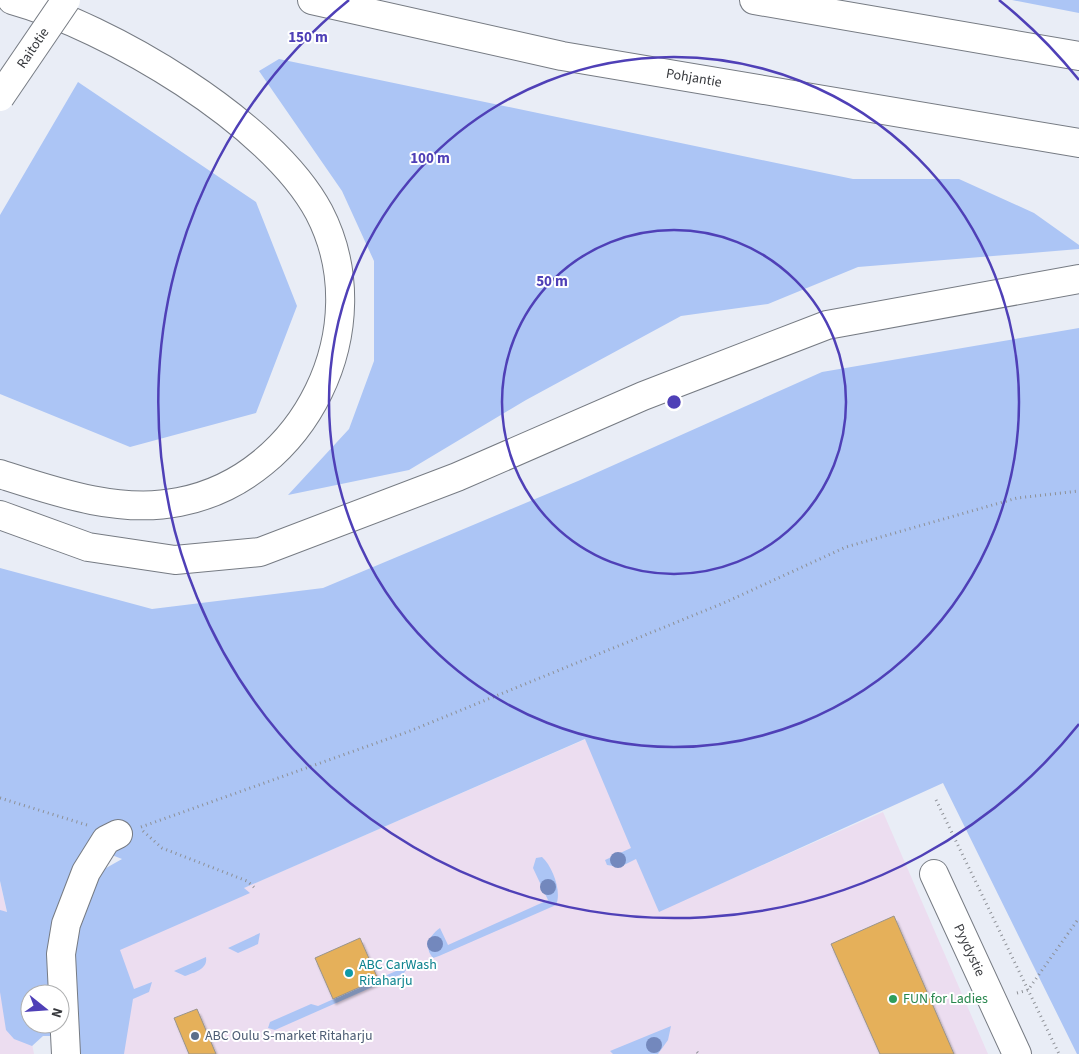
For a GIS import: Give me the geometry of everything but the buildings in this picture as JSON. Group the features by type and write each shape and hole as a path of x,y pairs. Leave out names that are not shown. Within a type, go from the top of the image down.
{"main road":[{"path":"0,474 82,498 146,505 179,502 208,493 237,480 275,452 300,424 318,395 329,371 335,348 340,287 333,251 320,214 304,186 242,124 180,81 107,38 35,6 12,0"},
{"name":"Raitotie","path":"0,97 66,0"},
{"name":"Pohjantie","path":"312,0 562,56 1079,143"},
{"path":"754,0 1079,56"},
{"path":"0,515 88,547 175,560 260,552 457,477 643,396 827,325 1079,279"},
{"path":"66,1054 61,954 66,924 86,872 106,840 118,834"},
{"name":"Pyydystie","path":"934,874 1016,1054"}],"path":[{"path":"256,889 247,881 162,848 138,827 410,731 726,602 846,547 1017,498 1079,491"},
{"path":"0,798 118,834"},
{"path":"936,800 1059,1054"},
{"path":"992,1001 1028,990 1079,918"}],"shaded area":[{"path":"1012,0 1079,0 1079,13"},
{"path":"279,59 853,179 959,179 1034,213 1079,245 1079,249 858,267 768,304 681,316 526,400 409,470 288,495 349,429 374,361 374,261 342,191 259,71"},
{"path":"78,82 256,202 297,306 256,413 130,447 0,394 0,215"},
{"path":"1079,328 1079,1054 1077,1054 943,783 659,912 636,859 620,867 607,865 605,860 631,848 585,739 244,888 250,893 120,950 134,989 152,982 149,992 133,999 124,1054 73,1054 68,955 99,872 122,859 89,846 56,984 20,984 20,1034 55,1034 55,1036 43,1036 32,1046 14,1039 6,1030 0,992 0,910 7,912 0,881 0,568 152,609 323,588 578,481 822,372"},
{"path":"586,739 659,911 883,812 988,1054 104,1054 85,957"},
{"path":"542,857 553,873 558,893 556,905 433,958 428,950 428,946 433,934 440,928 448,945 548,900 533,868 536,858"},
{"path":"0,881 21,984 20,1034 30,1034 34,1054 0,1054"},
{"path":"260,933 258,944 238,953 228,948"},
{"path":"206,957 205,964 197,971 185,976 174,971"},
{"path":"401,965 408,967 404,973 275,1030 268,1028 270,1022 311,1004 318,1006 396,971"},
{"path":"671,1026 668,1040 658,1054 613,1054 610,1051"}],"place":[{"name":"ABC CarWash Ritaharju","path":"349,973"},
{"name":"FUN for Ladies","path":"893,999"},
{"name":"ABC Oulu S-market Ritaharju","path":"195,1036"}]}
